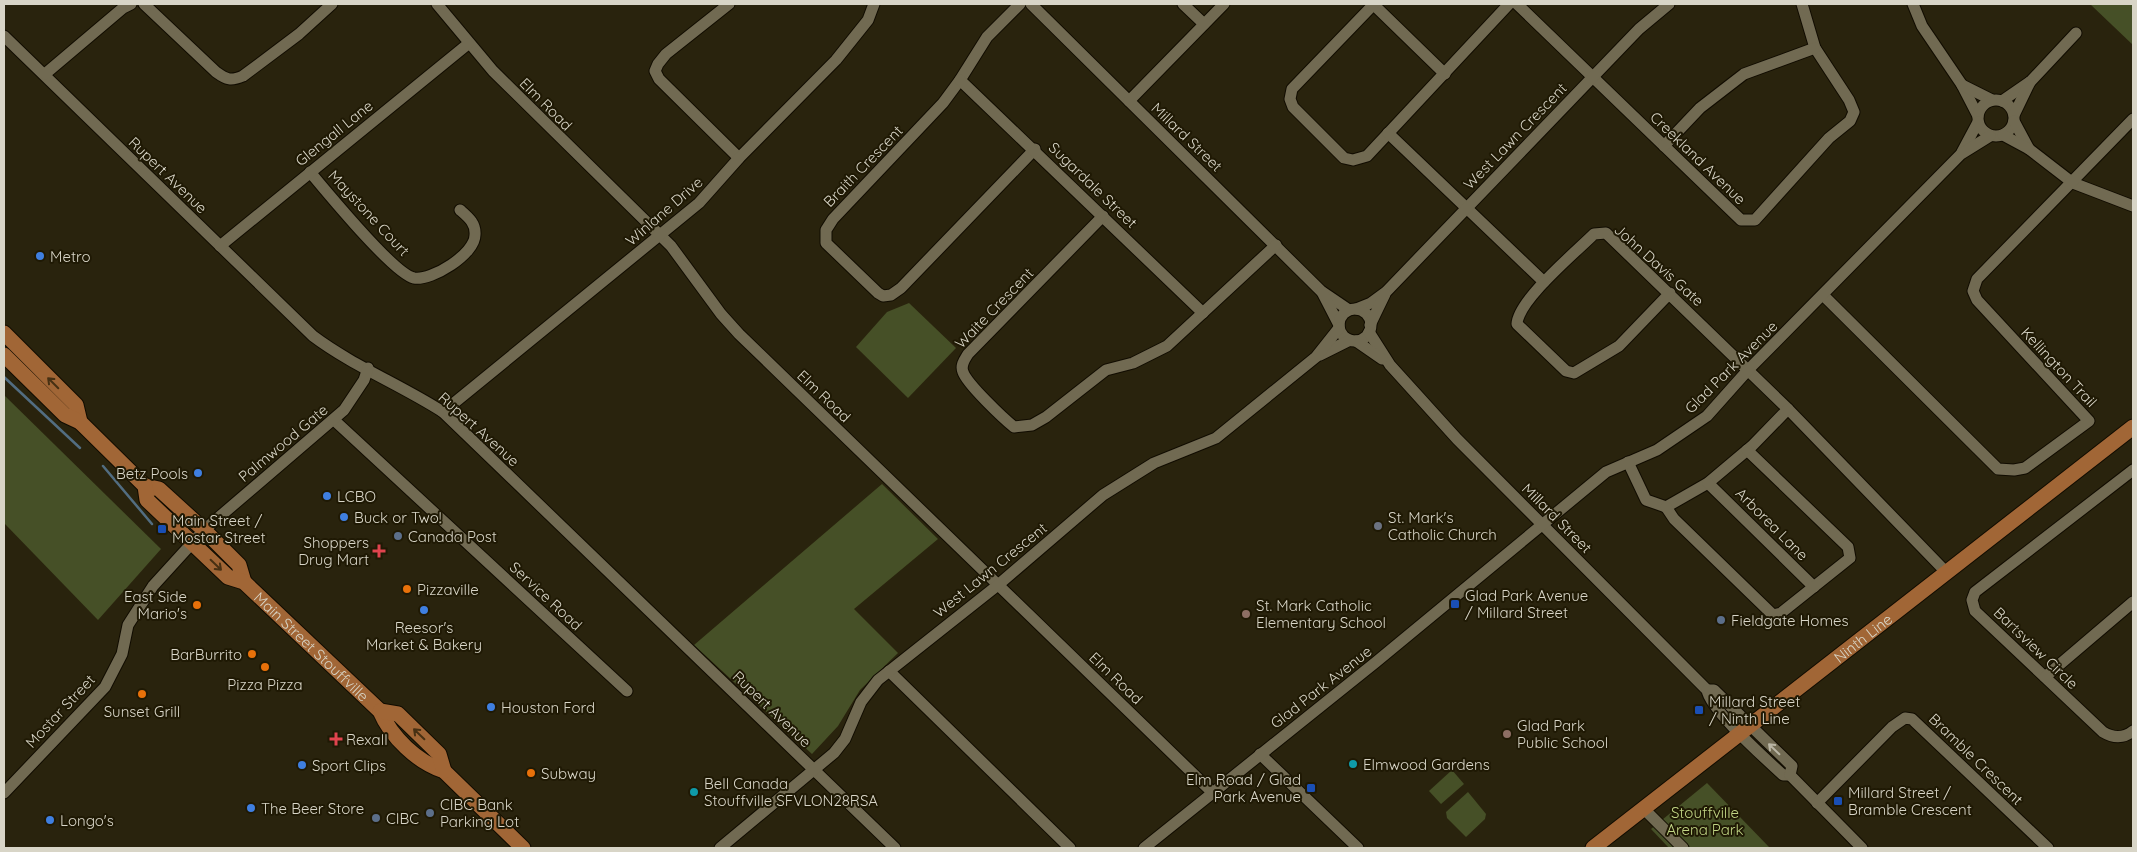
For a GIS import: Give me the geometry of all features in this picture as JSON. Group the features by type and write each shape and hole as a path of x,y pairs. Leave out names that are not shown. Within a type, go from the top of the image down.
{"main road":[{"name":"Main Street Stouffville","path":"4,333 76,405 80,422"},
{"name":"Main Street Stouffville","path":"4,356 65,415 80,422 146,486 159,489 204,530 239,565 244,582"},
{"name":"Ninth Line","path":"1592,848 2133,427"},
{"name":"Main Street Stouffville","path":"146,486 147,500 228,577 244,582 380,711 386,727 410,750 427,766 444,771 523,848"}],"street":[{"path":"44,74 131,4"},
{"path":"144,4 216,72 226,79 233,80 243,76 299,34 332,4"},
{"name":"Elm Road","path":"437,4 468,44 537,116 671,246 721,314 739,334 1212,792"},
{"path":"729,4 666,54 655,71 659,79 739,158"},
{"name":"Winlane Drive","path":"443,412 661,236 699,203 739,158 848,47 868,20 874,4"},
{"name":"Braith Crescent","path":"1020,4 986,36 960,80 920,130 833,218 826,230 826,244 883,296 900,288 1035,149"},
{"name":"Millard Street","path":"1031,4 1321,291 1352,309"},
{"path":"1183,4 1204,24"},
{"path":"1129,101 1224,4"},
{"path":"1445,74 1374,4 1292,89 1290,99 1293,107 1344,158 1353,160 1367,156 1445,74 1509,4"},
{"name":"Creekland Avenue","path":"1517,4 1741,220 1755,220 1830,138 1850,121 1854,112 1849,100 1815,48 1802,4"},
{"name":"West Lawn Crescent","path":"1352,309 1371,303 1386,292 1639,29 1669,4"},
{"path":"1913,4 1927,33 1962,85 1984,133 1990,136 2002,135 2029,149 2073,183 2133,206"},
{"path":"1978,119 1982,106 2031,81 2076,33"},
{"name":"Rupert Avenue","path":"4,36 313,336 330,349 368,368 443,412 895,848"},
{"name":"Glengall Lane","path":"220,246 468,44"},
{"path":"1664,146 1700,108 1744,74 1815,48"},
{"name":"Sugardale Street","path":"960,80 1035,149 1203,313"},
{"path":"2002,135 2012,127 2014,118 2031,81"},
{"path":"1962,85 2010,106 2029,149"},
{"name":"Glad Park Avenue","path":"1961,154 1978,119"},
{"path":"2073,183 2133,119"},
{"path":"1388,133 1468,207 1544,282"},
{"name":"Glad Park Avenue","path":"1144,848 1384,656 1606,472 1657,450 1707,416 1748,370 1961,154 1990,136"},
{"name":"Maystone Court","path":"310,172 341,210 372,242 412,278 423,278 441,272 471,247 476,235 473,223 460,210"},
{"name":"Kellington Trail","path":"1823,295 1998,469 2014,470 2025,468 2088,421 1977,300 1973,291 1977,279 2073,183"},
{"name":"Waite Crescent","path":"1103,216 968,354 963,363 962,372 1006,421 1014,427 1032,425 1039,421 1106,370 1133,363 1167,346 1276,245"},
{"name":"John Davis Gate","path":"1670,294 1619,346 1574,373 1566,371 1517,324 1518,314 1544,282 1594,234 1606,233 1670,294 1788,409 1946,572"},
{"name":"Millard Street","path":"1321,291 1339,326"},
{"name":"West Lawn Crescent","path":"1370,328 1386,292"},
{"path":"1352,309 1368,316 1370,328 1366,336 1353,340 1343,336 1339,326 1342,316 1352,309"},
{"name":"West Lawn Crescent","path":"1316,357 1339,326"},
{"name":"Millard Street","path":"1370,328 1390,365 1457,439 1707,690 1708,698 1745,730 1783,776 1790,775 1862,848"},
{"name":"Millard Street","path":"1353,340 1390,365"},
{"name":"West Lawn Crescent","path":"720,848 834,753 845,740 861,702 878,680 998,585 1104,495 1154,463 1216,438 1316,357 1353,340"},
{"name":"Palmwood Gate","path":"192,543 204,530 334,420 344,410 364,380 368,368"},
{"path":"1666,507 1708,482 1747,450 1788,409"},
{"name":"Service Road","path":"334,420 627,691"},
{"path":"1628,462 1646,500 1666,507 1674,519 1773,615 1782,613 1850,558 1848,547 1747,450"},
{"name":"Bartsview Circle","path":"2133,470 1975,592 1972,600 1976,611 2103,732 2110,736 2120,737 2133,732"},
{"name":"Arborea Lane","path":"1708,482 1814,587"},
{"name":"Mostar Street","path":"4,793 105,687 124,651 128,625 153,586 192,543"},
{"path":"2045,677 2133,602"},
{"path":"889,671 1070,848"},
{"name":"Bramble Crescent","path":"1817,803 1892,727 1906,718 1912,719 2048,848"},
{"path":"1260,754 1358,848"},
{"path":"1644,809 1683,848"}],"green space":[{"path":"2090,4 2133,4 2133,45"},
{"path":"909,303 956,348 908,398 856,347 887,312"},
{"path":"4,395 161,549 98,620 4,523"},
{"path":"882,484 938,539 854,609 898,653 860,690 838,726 812,754 694,645"},
{"path":"1452,770 1464,784 1441,804 1429,791"},
{"name":"Stouffville Arena Park","path":"1707,783 1770,848 1669,848 1651,829"},
{"path":"1468,792 1486,814 1485,819 1466,837 1447,818 1446,812"}],"waterway":[{"path":"4,377 80,448"},
{"path":"103,466 152,524"}],"place":[{"name":"Metro","path":"40,256"},
{"name":"Betz Pools","path":"198,473"},
{"name":"LCBO","path":"327,496"},
{"name":"Buck or Two!","path":"344,517"},
{"name":"St. Mark's Catholic Church","path":"1378,526"},
{"name":"Main Street / Mostar Street","path":"162,529"},
{"name":"Canada Post","path":"398,536"},
{"name":"Shoppers Drug Mart","path":"379,551"},
{"name":"Pizzaville","path":"407,589"},
{"name":"Glad Park Avenue / Millard Street","path":"1455,604"},
{"name":"East Side Mario's","path":"197,605"},
{"name":"Reesor's Market & Bakery","path":"424,610"},
{"name":"St. Mark Catholic Elementary School","path":"1246,614"},
{"name":"Fieldgate Homes","path":"1721,620"},
{"name":"BarBurrito","path":"252,654"},
{"name":"Pizza Pizza","path":"265,667"},
{"name":"Sunset Grill","path":"142,694"},
{"name":"Houston Ford","path":"491,707"},
{"name":"Millard Street / Ninth Line","path":"1699,710"},
{"name":"Glad Park Public School","path":"1507,734"},
{"name":"Rexall","path":"336,739"},
{"name":"Elmwood Gardens","path":"1353,764"},
{"name":"Sport Clips","path":"302,765"},
{"name":"Subway","path":"531,773"},
{"name":"Elm Road / Glad Park Avenue","path":"1311,788"},
{"name":"Bell Canada Stouffville SFVLON28RSA","path":"694,792"},
{"name":"Millard Street / Bramble Crescent","path":"1838,801"},
{"name":"The Beer Store","path":"251,808"},
{"name":"CIBC Bank Parking Lot","path":"430,813"},
{"name":"CIBC","path":"376,818"},
{"name":"Longo's","path":"50,820"}]}
